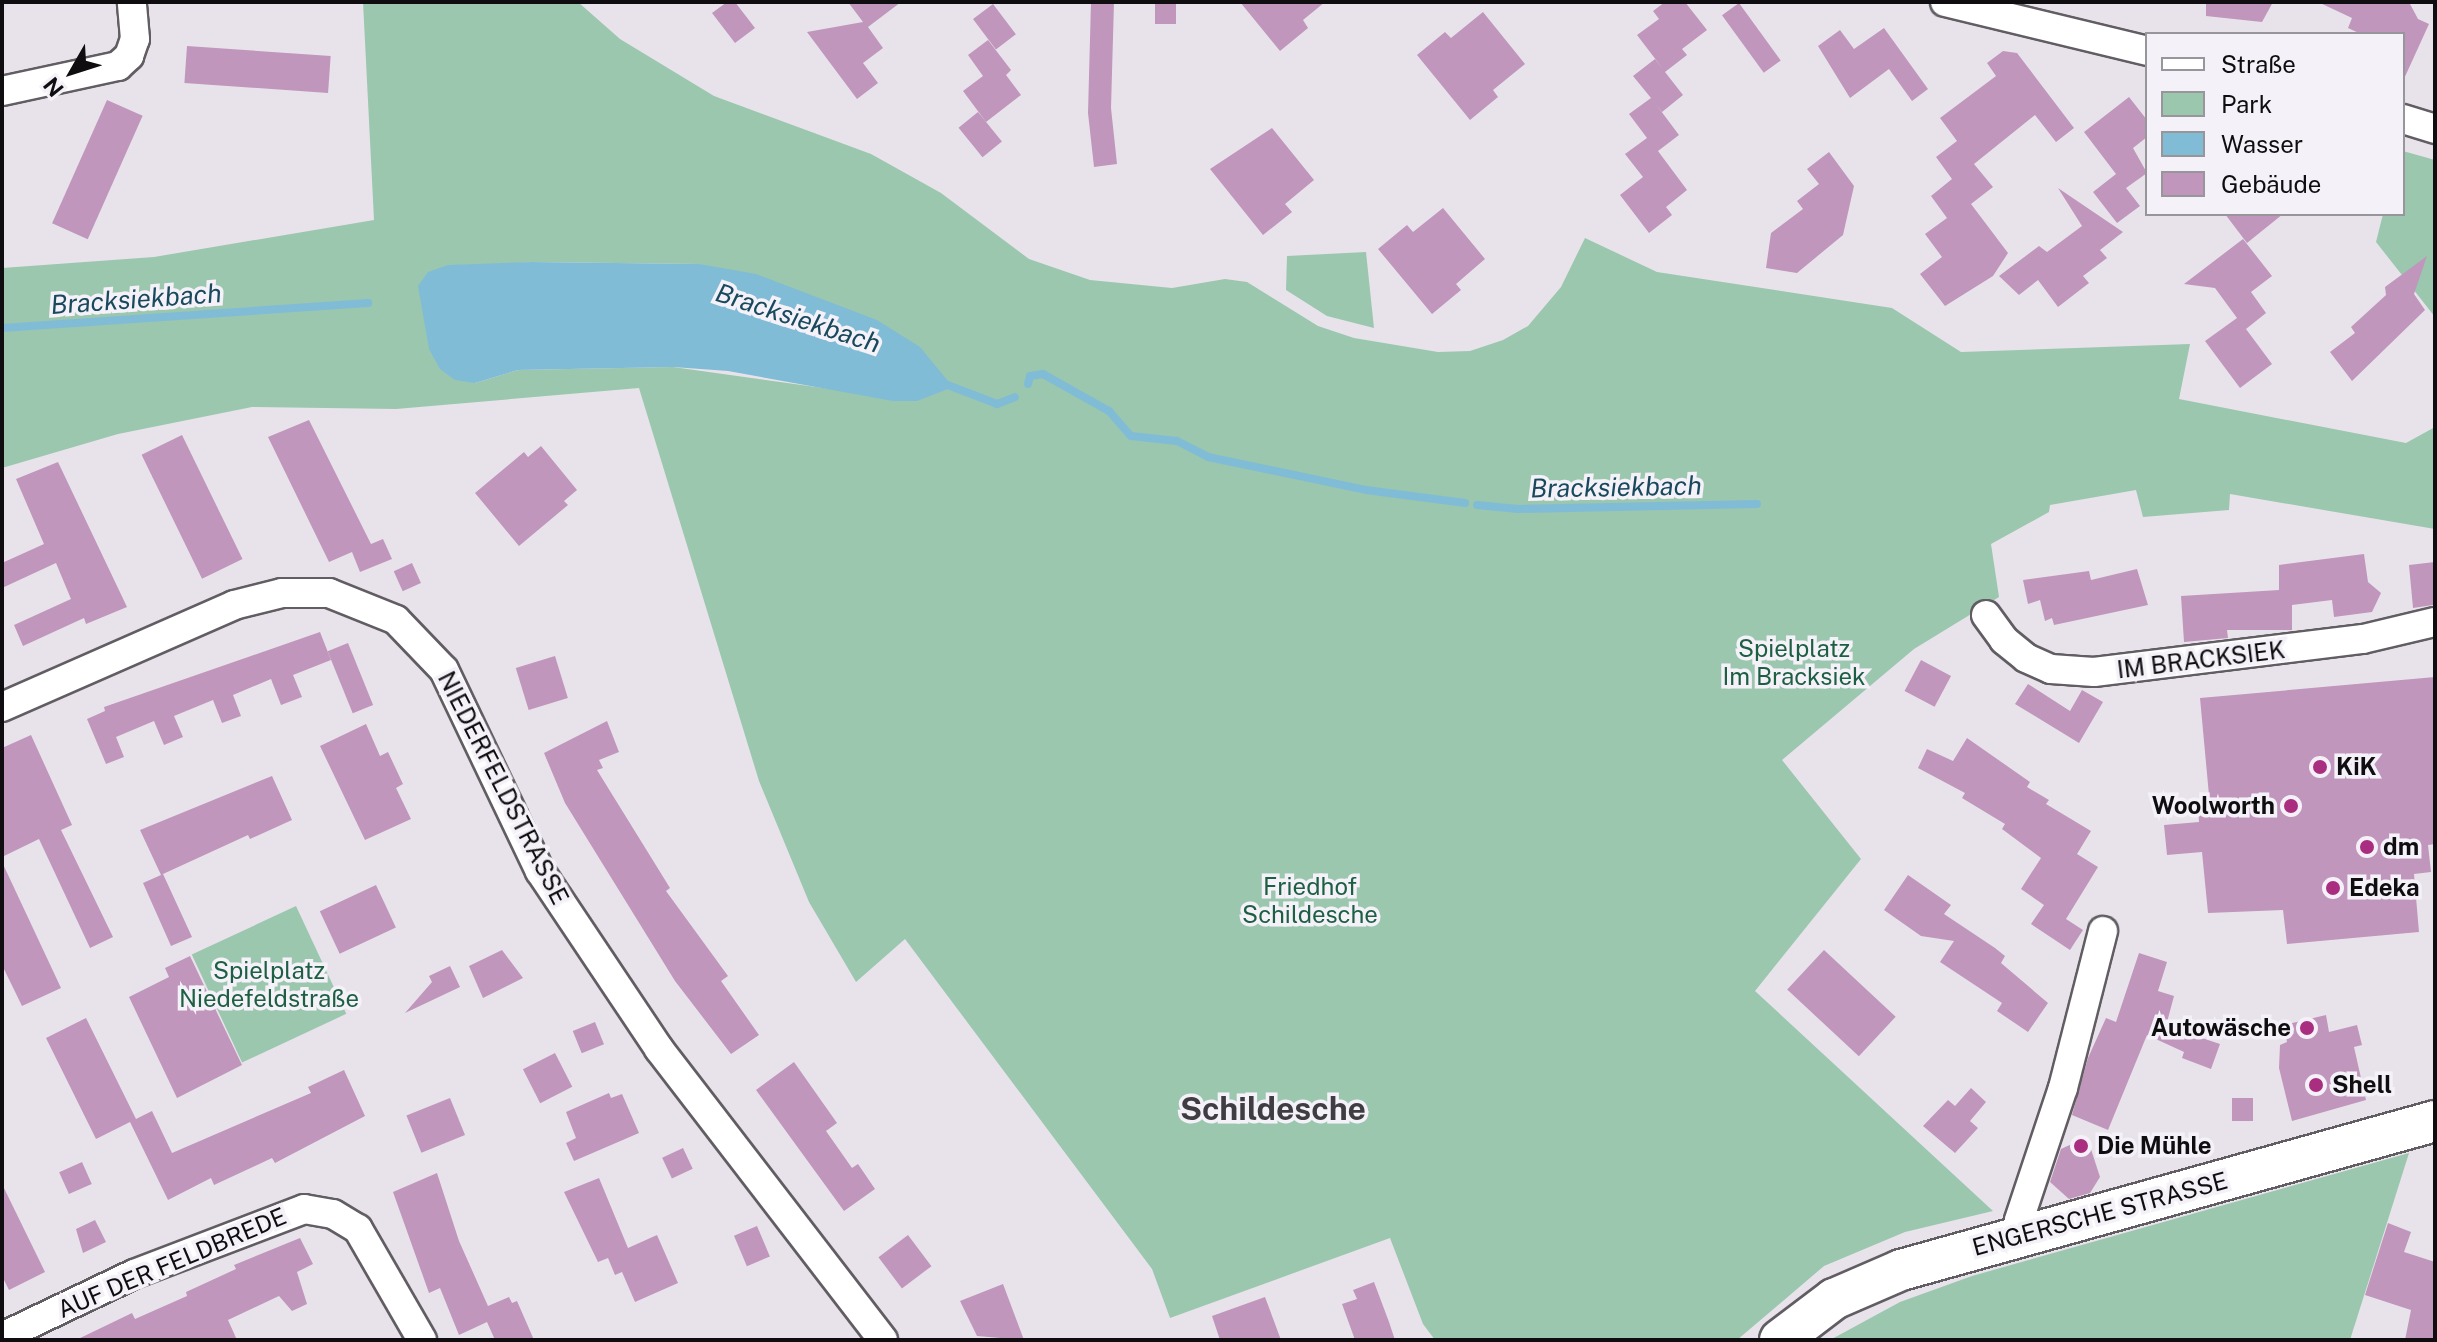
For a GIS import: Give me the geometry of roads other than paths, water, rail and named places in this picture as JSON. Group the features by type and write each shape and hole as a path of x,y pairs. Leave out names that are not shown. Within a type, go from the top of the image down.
{"main road":[{"name":"ENGERSCHE STRASSE","path":"1780,1340 1834,1299 1867,1283 2435,1121"}],"street":[{"path":"2,91 118,66 129,56 135,39 132,2"},
{"path":"1945,2 2145,51"},
{"path":"2405,120 2435,129"},
{"name":"NIEDERFELDSTRASSE","path":"2,707 234,605 282,593 329,593 396,620 444,670 540,871 641,1023 883,1340"},
{"name":"IM BRACKSIEK","path":"1986,615 2004,640 2026,658 2051,669 2094,672 2363,639 2435,622"},
{"path":"2023,1237 2019,1220 2063,1088 2103,931"},
{"name":"AUF DER FELDBREDE","path":"2,1337 134,1274 304,1209 333,1214 358,1229 422,1340"}],"water":[{"path":"532,262 699,264 756,274 877,320 920,347 953,387 917,401 893,401 728,371 673,367 518,370 475,383 455,380 440,369 429,349 418,286 428,272 448,265"}],"waterway":[{"name":"Bracksiekbach","path":"2,328 368,303"},
{"name":"Bracksiekbach","path":"1028,384 1030,376 1043,374 1109,411 1131,436 1177,441 1208,457 1366,490 1465,503"},
{"name":"Bracksiekbach","path":"945,384 997,404 1015,397"},
{"name":"Bracksiekbach","path":"1477,505 1518,509 1757,504"}],"place":[{"name":"KiK","path":"2320,767"},
{"name":"Woolworth","path":"2291,806"},
{"name":"dm","path":"2367,847"},
{"name":"Edeka","path":"2333,888"},
{"name":"Autowäsche","path":"2307,1028"},
{"name":"Shell","path":"2316,1085"},
{"name":"Die Mühle","path":"2081,1146"}],"district":[{"name":"Schildesche","path":"1273,1109"}],"park label":[{"name":"Spielplatz Im Bracksiek","path":"1794,663"},
{"name":"Friedhof Schildesche","path":"1310,901"},
{"name":"Spielplatz Niedefeldstraße","path":"269,985"}]}
